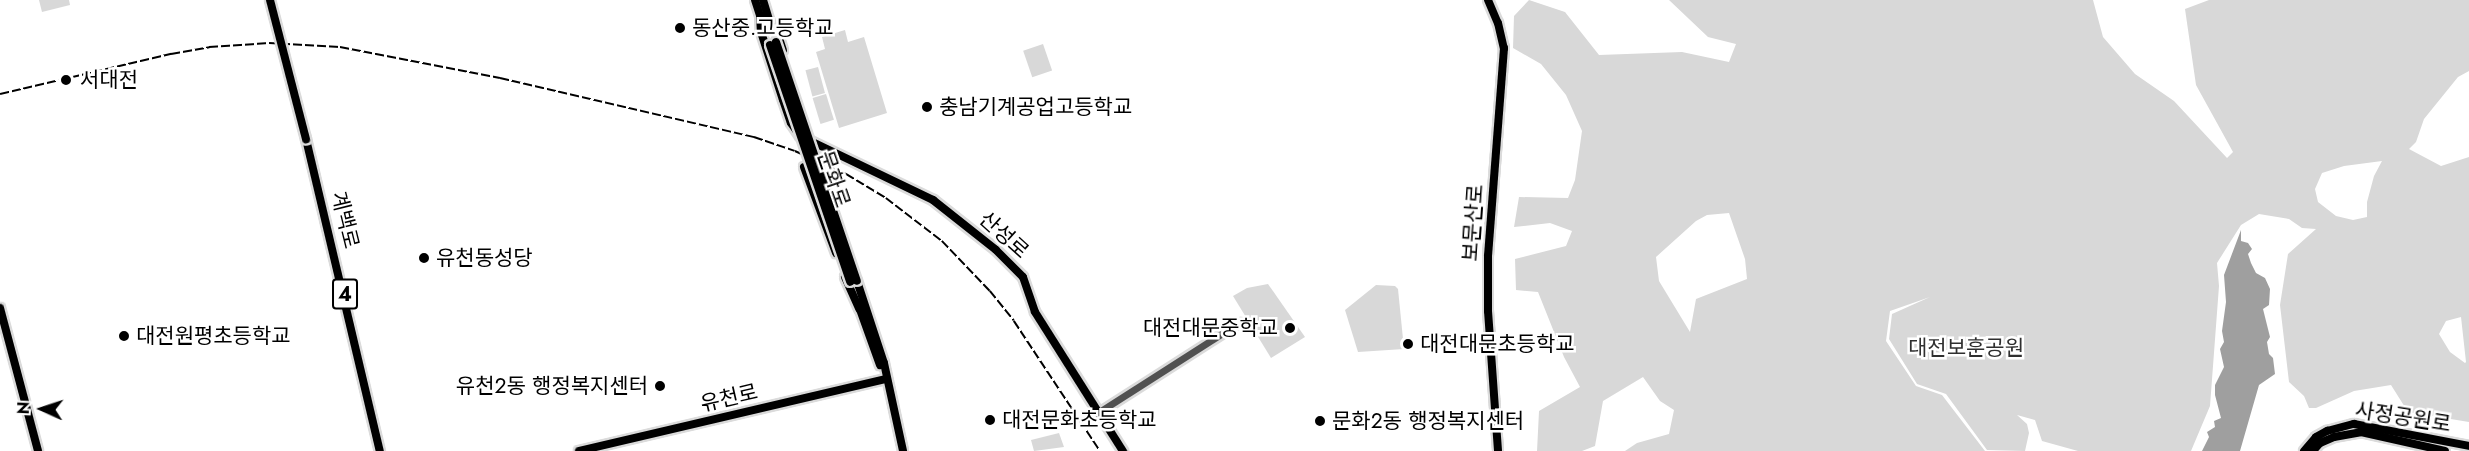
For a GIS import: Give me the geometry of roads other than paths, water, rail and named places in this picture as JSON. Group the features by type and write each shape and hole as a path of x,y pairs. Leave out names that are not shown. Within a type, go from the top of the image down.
{"main road":[{"name":"계백로","path":"270,0 306,139 380,451"},
{"name":"문화로","path":"755,0 773,43 862,306 878,365 882,367 886,379 903,451"},
{"name":"문화로","path":"762,0 773,43"},
{"name":"보문산로","path":"1488,0 1498,23 1504,48 1488,256 1490,341 1498,451"},
{"name":"산성로","path":"760,15 761,32 791,123 800,136 933,200 996,250 1023,277 1035,312 1123,451"},
{"path":"770,25 777,32 808,130 823,146"},
{"path":"804,166 850,291 862,306"},
{"path":"819,172 861,286 862,306"},
{"path":"0,308 38,451"},
{"name":"유천로","path":"579,451 886,379"},
{"name":"사정공원로","path":"2304,451 2316,437 2327,430 2354,424 2469,446"},
{"name":"사정공원로","path":"2313,451 2320,443 2334,437 2361,432 2445,451"}],"street":[{"path":"1099,412 1240,322"}],"railway":[{"path":"0,94 209,47 269,43 340,47 500,78 754,137 795,151 846,174 886,198 942,241 990,291 1014,321 1100,451"}],"place":[{"name":"동산중.고등학교","path":"680,28"},
{"name":"서대전","path":"66,80"},
{"name":"충남기계공업고등학교","path":"927,107"},
{"name":"유천동성당","path":"424,258"},
{"name":"대전대문중학교","path":"1290,328"},
{"name":"대전원평초등학교","path":"124,336"},
{"name":"대전대문초등학교","path":"1408,344"},
{"name":"유천2동 행정복지센터","path":"660,386"},
{"name":"대전문화초등학교","path":"990,420"},
{"name":"문화2동 행정복지센터","path":"1320,421"}],"park label":[{"name":"대전보훈공원","path":"1966,348"}]}
